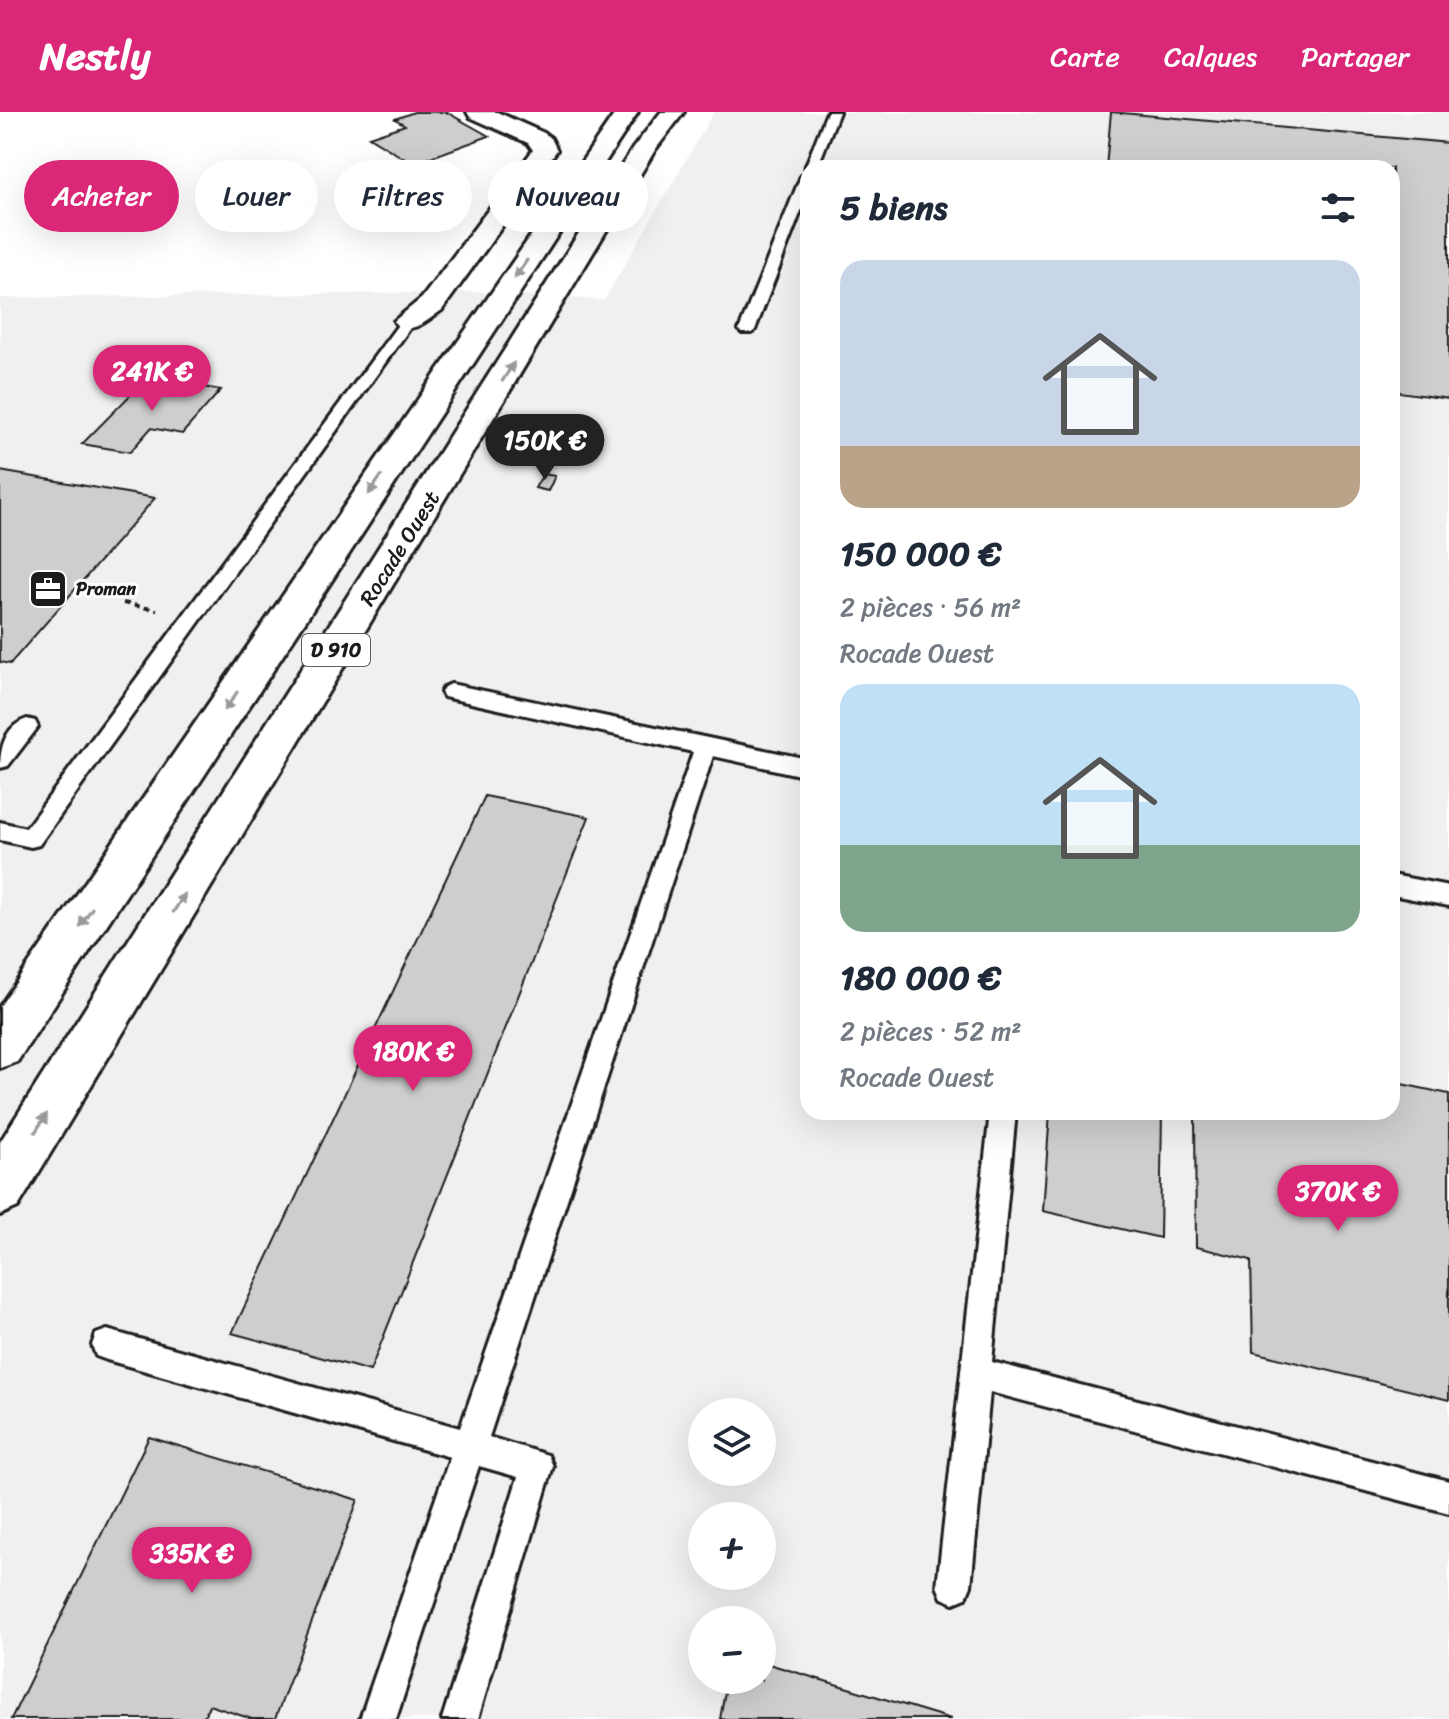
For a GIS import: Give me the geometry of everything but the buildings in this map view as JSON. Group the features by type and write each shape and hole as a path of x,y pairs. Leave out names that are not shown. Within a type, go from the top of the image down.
{"main road":[{"path":"408,321 432,304 545,150 543,143 536,138 478,112"},
{"name":"D 910","path":"0,1046 627,112"},
{"name":"Rocade Ouest","path":"0,1189 645,148 673,112"}],"lane":[{"path":"814,160 833,112"},
{"path":"747,330 800,196"},
{"path":"0,831 31,838 408,321"},
{"path":"451,692 800,766"},
{"path":"0,760 27,727"},
{"path":"387,1717 471,1447 706,746"},
{"path":"1400,887 1449,896"},
{"path":"954,1586 1002,1120"},
{"path":"107,1345 537,1466 460,1719"},
{"path":"976,1373 1449,1497"}],"shaded area":[{"path":"714,112 1449,112 1449,1719 0,1719 0,298 477,292 604,300 644,232 648,232 648,225"}],"place":[{"name":"Proman","path":"48,589"}]}
